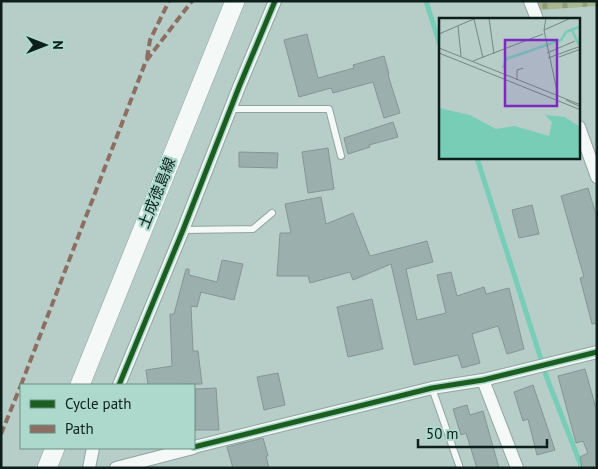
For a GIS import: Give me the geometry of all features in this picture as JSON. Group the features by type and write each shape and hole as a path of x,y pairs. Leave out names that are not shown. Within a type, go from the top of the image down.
{"main road":[{"name":"土成徳島線","path":"80,384 235,1"},
{"path":"47,468 55,449"}],"street":[{"path":"118,384 183,230 275,1"},
{"path":"530,1 537,18"},
{"path":"580,131 597,177"},
{"path":"195,447 432,388 483,380 597,352"},
{"path":"483,380 517,468"},
{"path":"89,468 92,449"},
{"path":"116,468 189,449"}],"lane":[{"path":"230,109 329,109 341,156"},
{"path":"183,230 253,229 272,213"},
{"path":"432,388 460,468"}],"green space":[{"path":"537,1 597,1 597,6 540,10"}],"building":[{"path":"307,34 318,78 354,68 353,65 384,56 400,113 384,118 373,82 333,93 331,88 299,97 284,40"},
{"path":"393,122 398,137 369,145 370,147 348,154 344,138"},
{"path":"328,148 334,189 308,193 302,152"},
{"path":"239,152 278,153 277,168 239,167"},
{"path":"588,188 597,218 597,323 592,324 580,278 584,277 561,196"},
{"path":"321,197 326,224 353,213 370,256 427,241 433,262 406,269 417,320 446,313 437,275 451,272 457,296 484,287 486,294 509,288 524,349 507,354 498,326 472,334 480,363 462,368 458,355 414,365 391,264 353,280 350,272 310,283 308,276 277,276 280,233 291,233 285,204"},
{"path":"532,205 539,234 519,238 512,210"},
{"path":"222,260 243,264 234,300 201,292 197,307 191,306 193,351 198,351 202,384 148,384 146,370 172,366 170,314 174,314 186,269 189,269 189,275 217,282"},
{"path":"372,299 383,349 348,357 337,307"},
{"path":"585,369 597,412 597,468 582,468 580,457 588,453 583,441 576,443 558,376"},
{"path":"278,373 285,405 264,410 257,377"},
{"path":"533,385 555,450 537,455 528,419 523,421 514,392"},
{"path":"216,388 219,430 195,430 195,389"},
{"path":"467,405 470,415 483,411 499,468 477,468 466,433 461,435 453,409"},
{"path":"263,438 269,468 233,468 227,447"}],"waterway":[{"path":"426,1 439,42"},
{"path":"477,159 547,378 582,468"}],"marked path":[{"path":"147,58 150,40 169,1"},
{"path":"21,384 146,61 192,1"},
{"path":"1,434 20,387"}],"cycle path":[{"path":"119,384 275,1"},
{"path":"195,447 432,388 483,380 597,352"}]}
